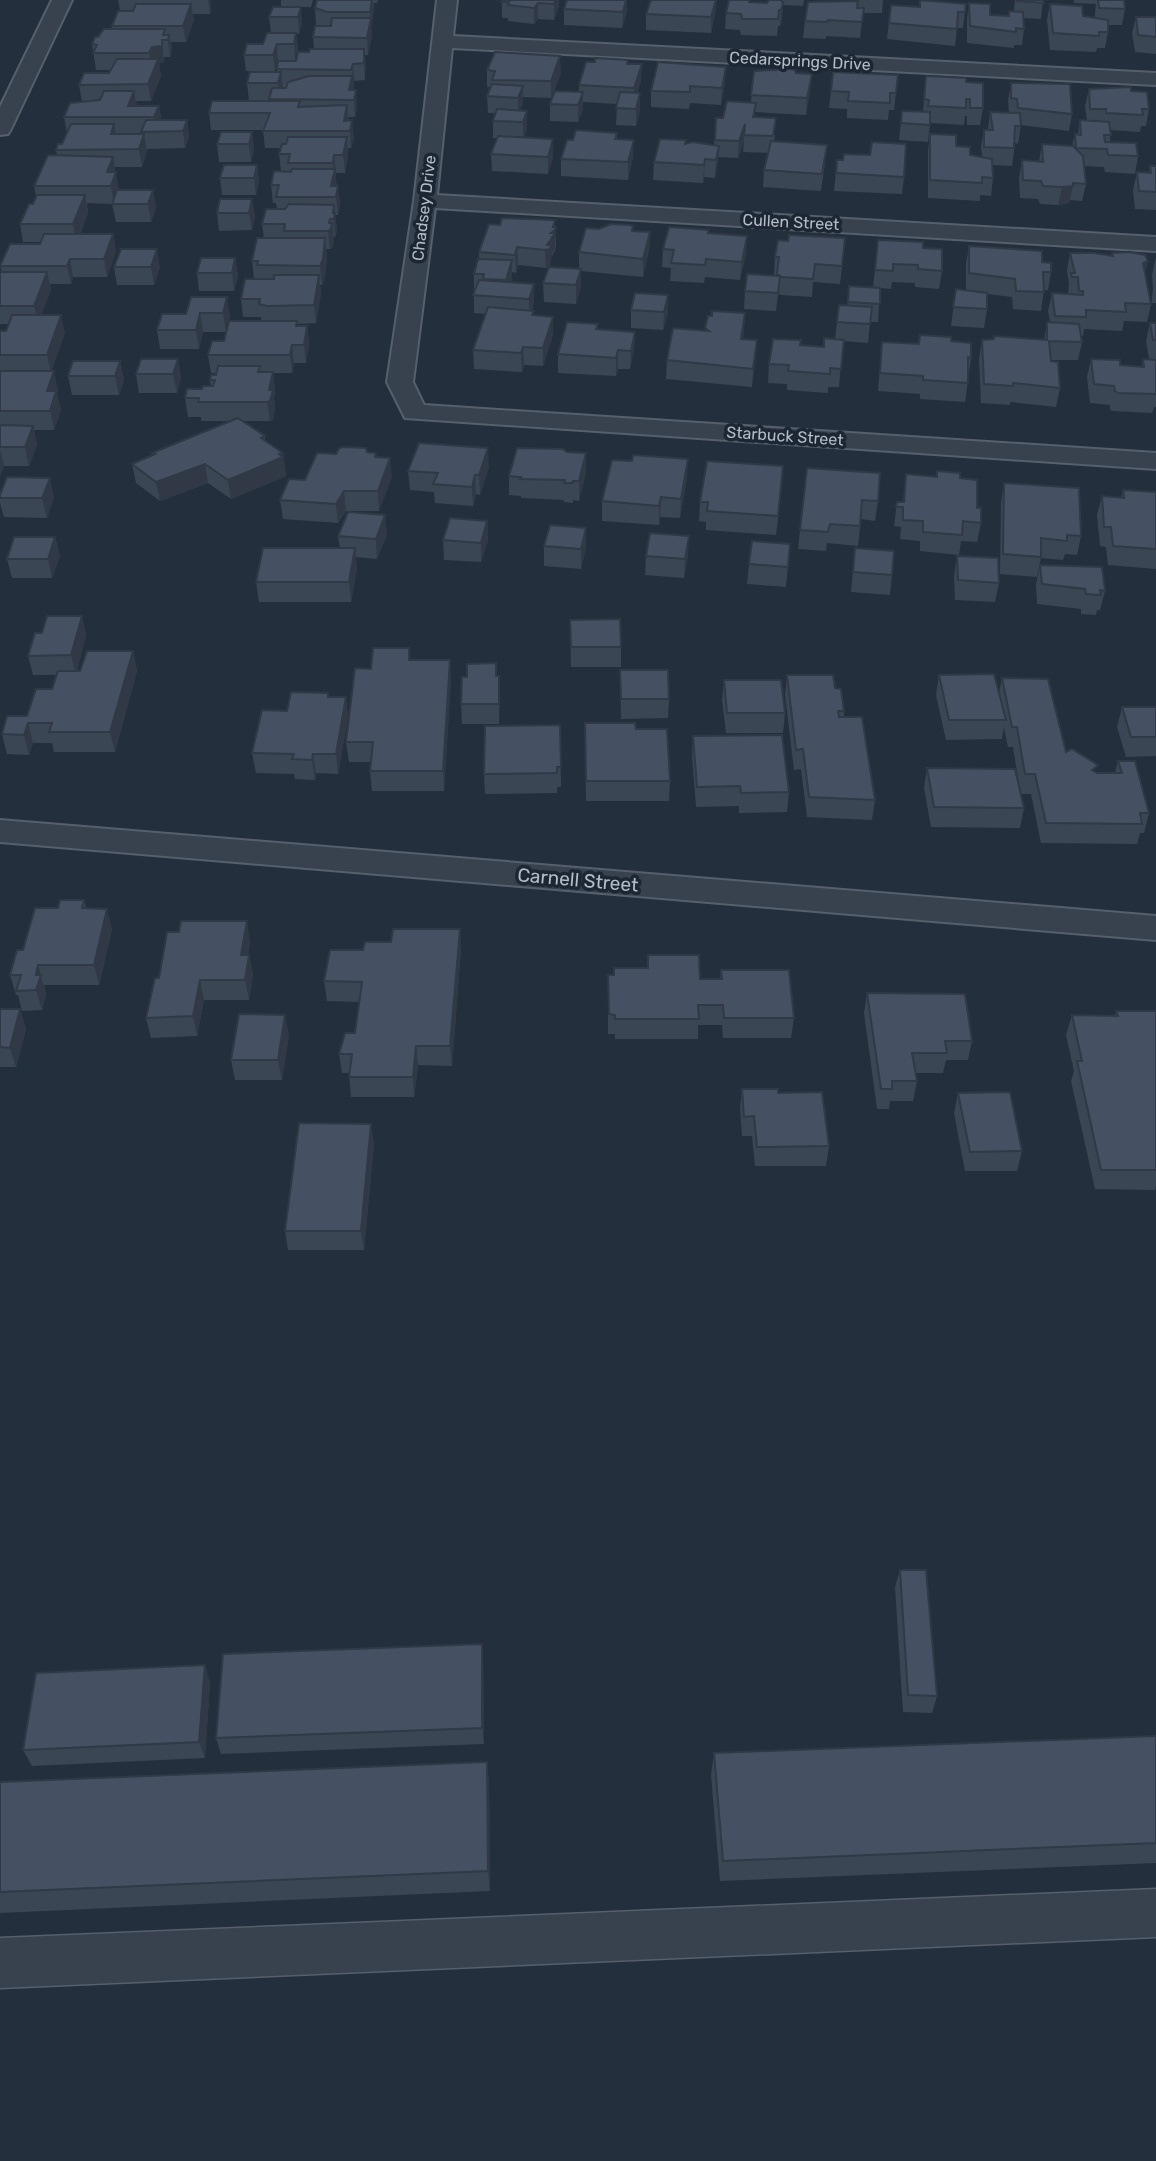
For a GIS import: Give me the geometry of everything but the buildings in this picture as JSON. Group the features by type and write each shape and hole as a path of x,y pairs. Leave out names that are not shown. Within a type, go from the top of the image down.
{"street":[{"path":"0,129 62,0"},
{"name":"Chadsey Drive","path":"414,412 400,382 425,201 447,0"},
{"name":"Cedarsprings Drive","path":"444,42 1156,79"},
{"name":"Cullen Street","path":"425,201 1156,244"},
{"name":"Starbuck Street","path":"414,412 1156,461"},
{"name":"Carnell Street","path":"0,831 1156,928"}],"lane":[{"path":"0,1963 1156,1913"}]}
